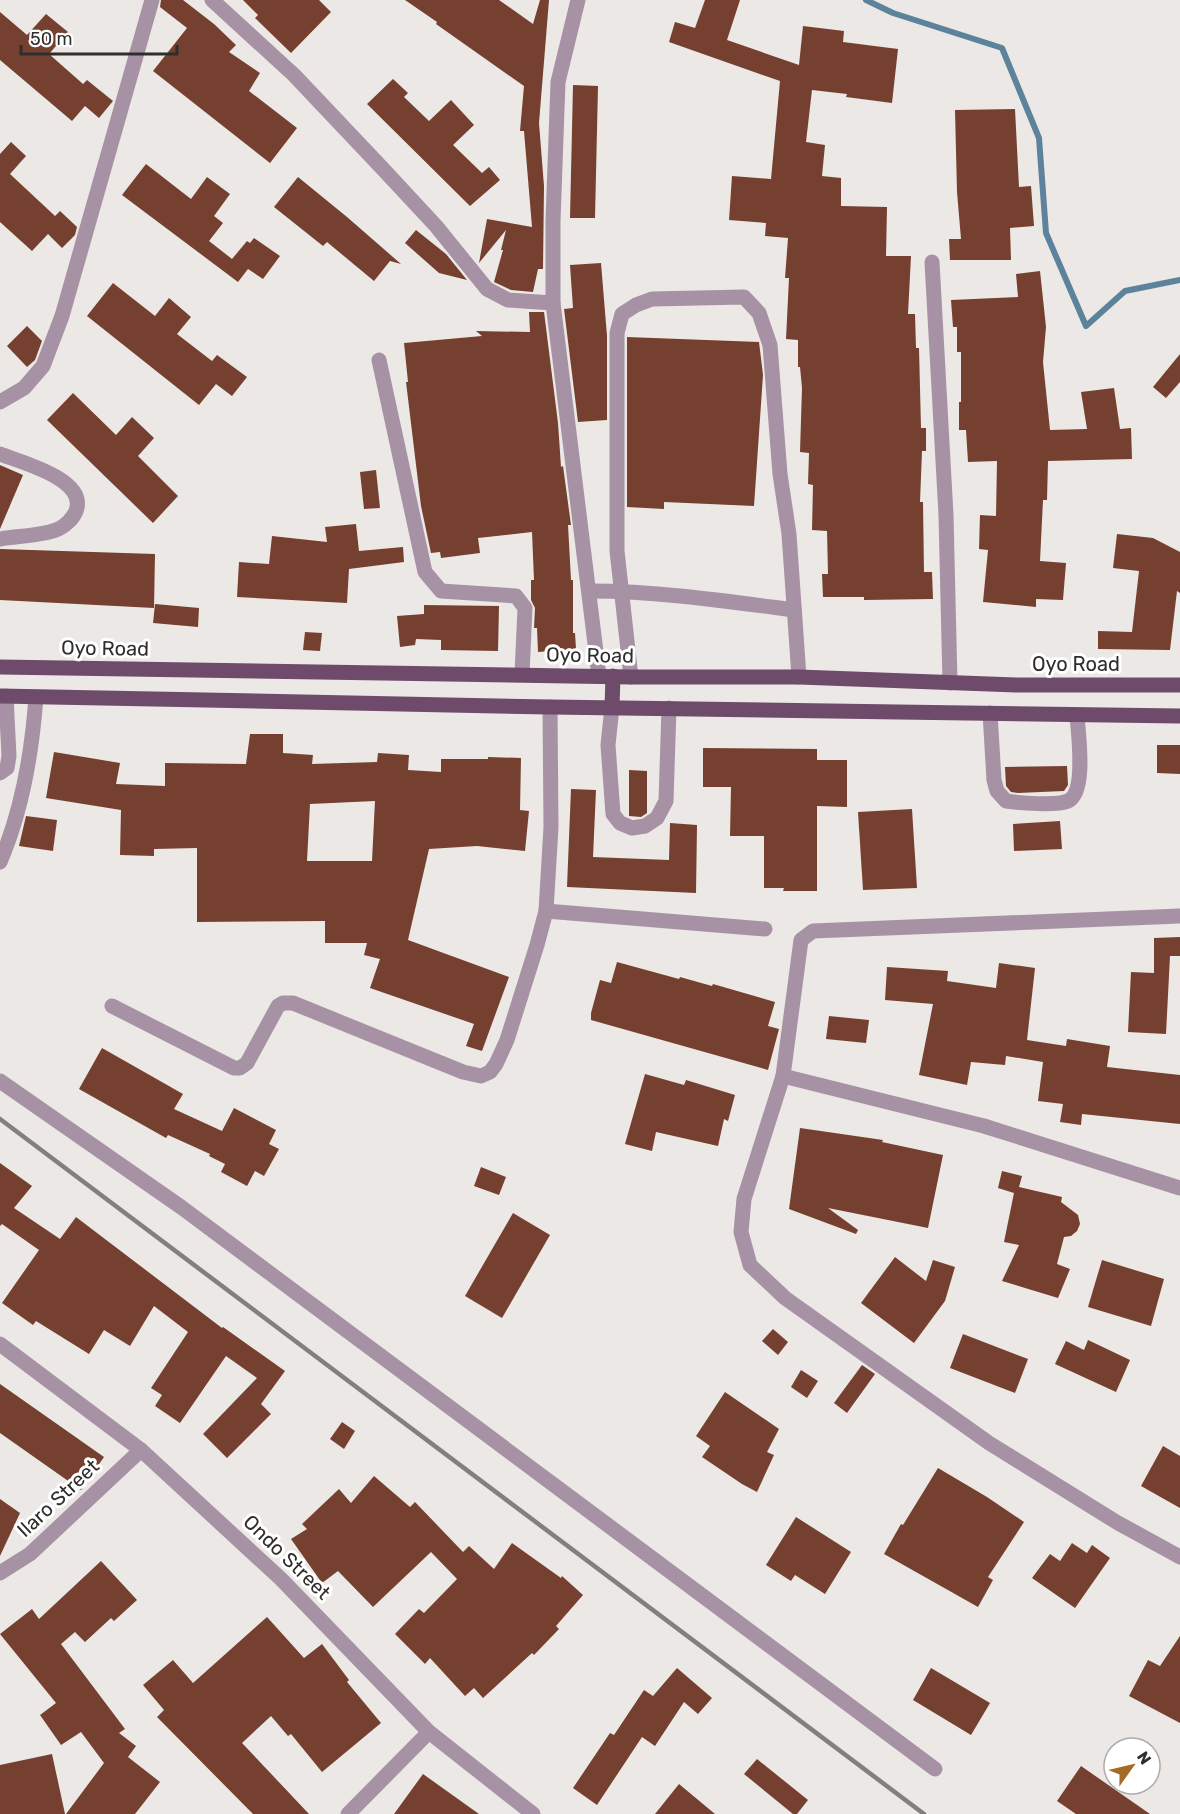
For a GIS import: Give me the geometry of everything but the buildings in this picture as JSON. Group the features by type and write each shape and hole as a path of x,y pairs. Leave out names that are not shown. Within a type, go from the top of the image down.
{"main road":[{"name":"Oyo Road","path":"0,667 631,677 799,677 950,683 1180,685"},
{"path":"606,676 612,707"},
{"path":"3,696 1180,716"}],"street":[{"path":"0,402 24,388 44,366 62,316 152,0"},
{"path":"212,0 294,75 436,226 487,289 508,300 553,303"},
{"path":"579,0 558,82 553,221 553,303 589,591 606,676"},
{"path":"932,262 946,515 950,683"},
{"path":"631,677 617,551 617,333 622,314 652,299 744,297 759,313 770,345 780,474 789,534 799,677"},
{"path":"379,360 425,572 436,588 441,591 516,596 525,608 522,675"},
{"path":"0,454 59,477 68,485 75,497 77,509 70,520 57,530 0,539"},
{"path":"589,591 682,595 794,610"},
{"path":"0,773 7,768 9,756 3,696"},
{"path":"0,862 11,837 31,747 36,697"},
{"path":"112,1006 234,1068 240,1068 247,1063 278,1006 283,1003 293,1003 463,1072 481,1076 490,1072 507,1040 546,911 551,827 550,707"},
{"path":"612,707 608,745 613,814 620,823 632,828 645,826 657,818 666,801 669,708"},
{"path":"990,713 997,791 1006,801 1032,804 1068,801 1077,792 1080,778 1077,715"},
{"path":"546,911 765,929"},
{"path":"1180,916 813,931 801,940 783,1076 744,1199 741,1232 750,1265 785,1298 989,1443 1118,1523 1180,1557"},
{"path":"783,1076 984,1126 1180,1188"},
{"path":"0,1081 181,1207 935,1769"},
{"name":"Ondo Street","path":"0,1344 141,1450 281,1579 429,1732 533,1814"},
{"name":"Ilaro Street","path":"0,1573 30,1554 141,1450"},
{"path":"348,1814 429,1732"}],"waterway":[{"path":"866,0 893,13 1002,48 1039,138 1046,233 1086,326 1125,291 1180,280"}],"railway":[{"path":"0,1119 924,1814"}]}
